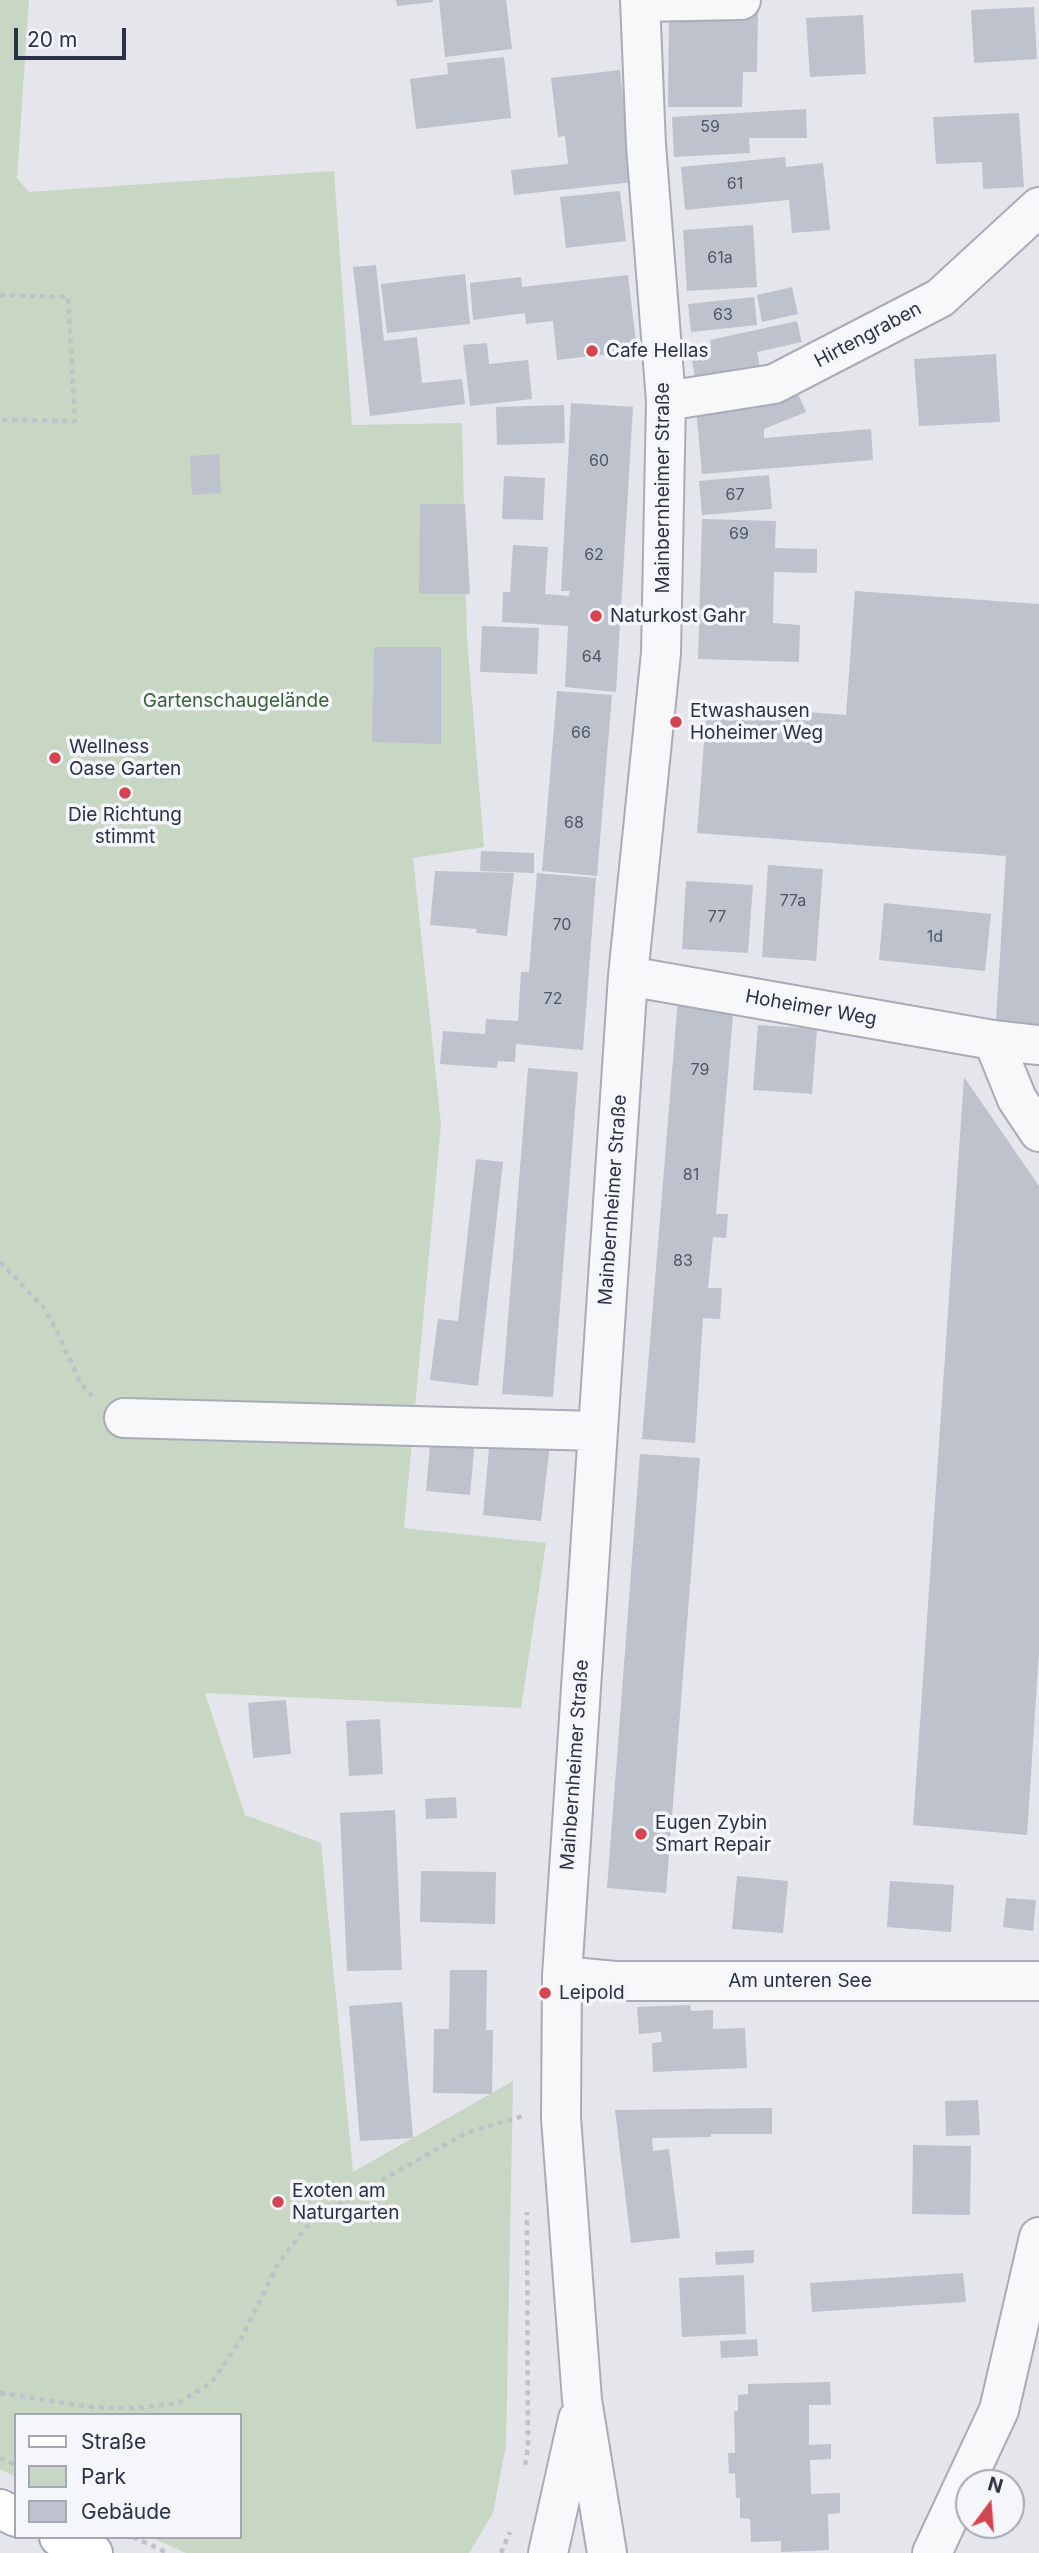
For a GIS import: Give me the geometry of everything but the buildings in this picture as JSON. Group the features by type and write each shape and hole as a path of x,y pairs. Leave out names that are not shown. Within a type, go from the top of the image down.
{"main road":[{"path":"63,2539 93,2553"}],"street":[{"path":"640,1 741,0"},
{"name":"Mainbernheimer Straße","path":"607,2553 582,2400 561,2118 562,1976 628,976 661,653 666,401 646,145 640,1"},
{"name":"Hirtengraben","path":"666,401 774,384 940,298 1039,207"},
{"name":"Hoheimer Weg","path":"628,976 993,1040 1039,1045"},
{"path":"993,1040 1017,1100 1039,1132"},
{"path":"124,1418 596,1431"},
{"name":"Am unteren See","path":"562,1976 615,1981 1039,1981"},
{"path":"932,2553 999,2410 1039,2237"},
{"name":"Mainbernheimer Straße","path":"548,2553 582,2400"}],"path":[{"path":"0,295 68,297 75,421 0,420"},
{"path":"0,1262 45,1309 61,1338 80,1384 97,1402 124,1418"},
{"path":"0,2393 90,2407 138,2408 178,2403 212,2382 241,2339 278,2264 305,2228 341,2203 466,2133 524,2115 561,2118"},
{"path":"524,2470 528,2448 526,2205"},
{"path":"501,2553 512,2524"},
{"path":"136,2539 168,2553"}],"green space":[{"name":"Gartenschaugelände","path":"0,0 29,0 17,178 29,192 334,171 352,425 462,423 467,639 484,847 413,858 441,1124 404,1528 546,1543 521,1708 205,1693 245,1815 321,1843 353,2172 513,2081 506,2445 493,2513 469,2553 186,2553 155,2539 242,2539 242,2413 14,2413 14,2476 0,2469"}],"place":[{"name":"Cafe Hellas","path":"592,351"},
{"name":"Naturkost Gahr","path":"596,616"},
{"name":"Etwashausen Hoheimer Weg","path":"676,722"},
{"name":"Wellness Oase Garten","path":"55,758"},
{"name":"Die Richtung stimmt","path":"125,793"},
{"name":"Eugen Zybin Smart Repair","path":"641,1834"},
{"name":"Leipold","path":"545,1993"},
{"name":"Exoten am Naturgarten","path":"278,2202"}]}
